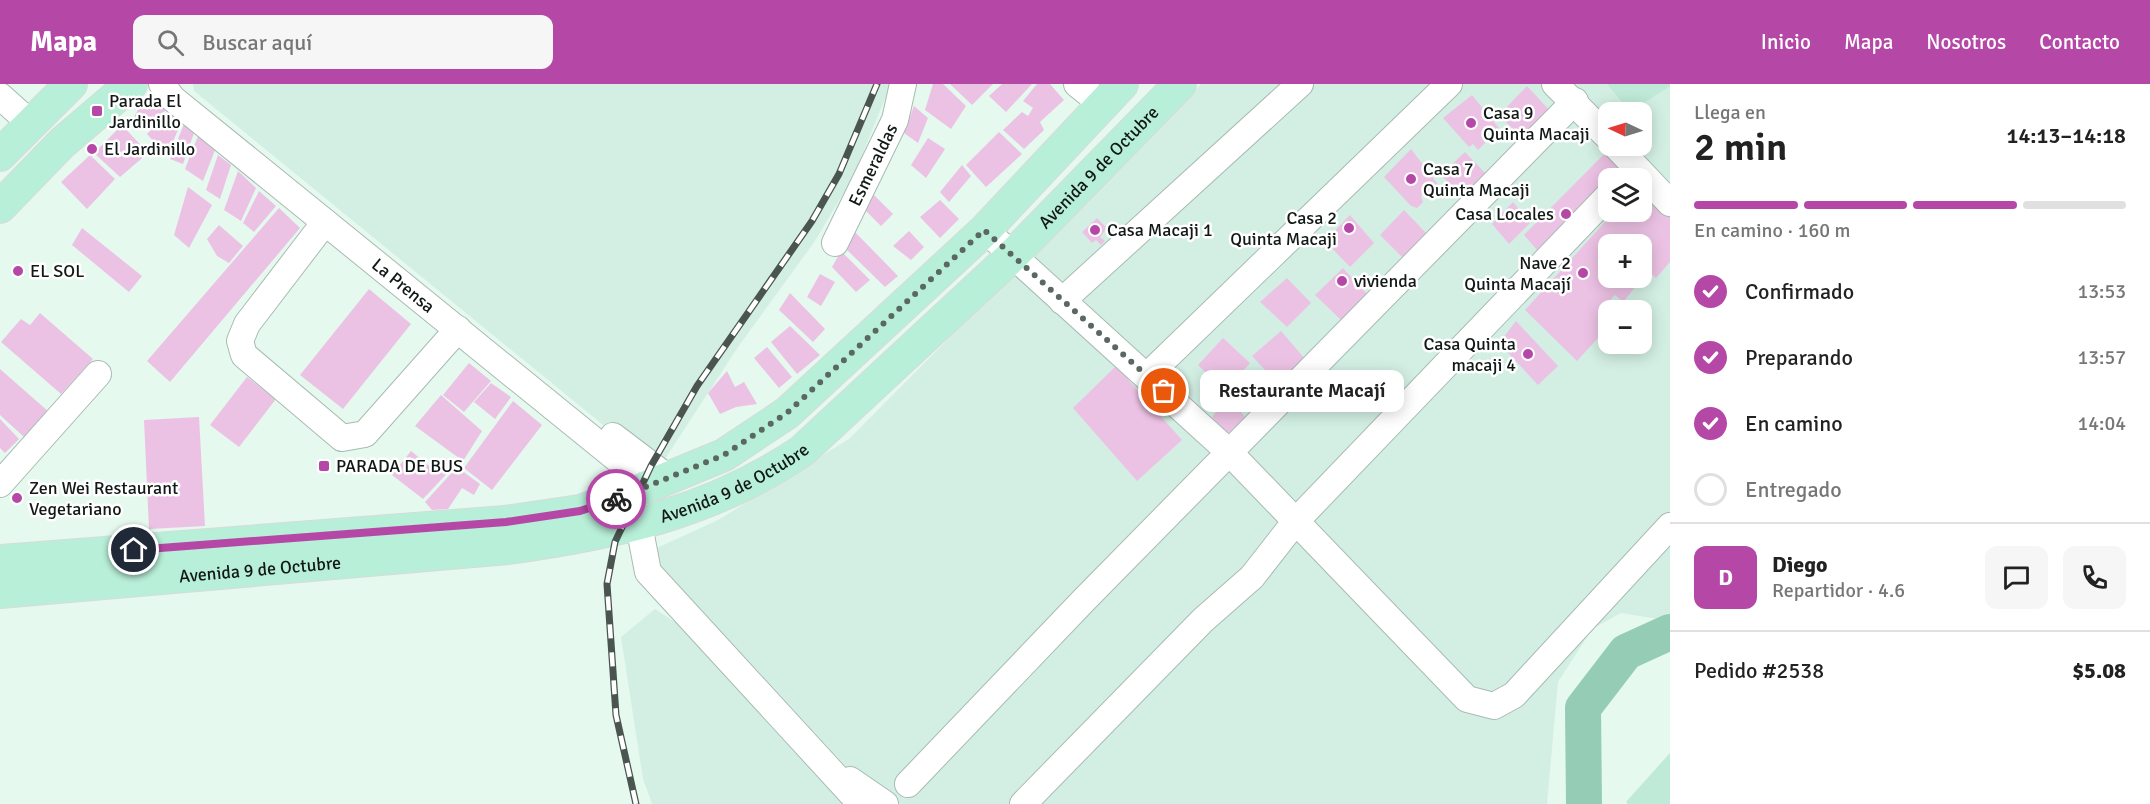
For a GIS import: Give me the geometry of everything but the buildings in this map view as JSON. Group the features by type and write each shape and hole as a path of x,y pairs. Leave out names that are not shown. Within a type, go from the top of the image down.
{"main road":[{"path":"30,123 52,84"},
{"path":"0,154 71,84"},
{"path":"0,207 62,143 131,84"},
{"name":"Avenida 9 de Octubre","path":"0,592 508,548 580,538 680,513 766,475 802,451 1011,256 1180,84"},
{"name":"Avenida 9 de Octubre","path":"0,561 506,522 580,511 632,493 724,455 787,413 984,230 1112,94"}],"street":[{"name":"La Prensa","path":"162,84 172,98 622,462 632,493 648,572 820,759"},
{"name":"La Prensa","path":"180,84 667,477"},
{"name":"Esmeraldas","path":"835,243 895,120 903,84"},
{"path":"1077,84 1112,94"},
{"path":"1062,301 1300,84"},
{"path":"1147,376 1449,84"},
{"path":"1555,84 1575,101 1598,126"},
{"path":"0,96 30,123"},
{"path":"908,784 1229,452 1575,101"},
{"path":"1652,190 1670,203"},
{"path":"1023,804 1203,620 1252,577 1295,522 1598,206"},
{"path":"325,222 247,324 240,341 244,355 342,438 365,434 458,330"},
{"path":"984,230 1229,452 1467,699 1494,706 1514,694 1670,526"},
{"path":"0,484 98,374"},
{"path":"820,759 861,804"},
{"path":"820,759 885,804"}],"shaded area":[{"path":"193,84 891,84 853,177 815,241 738,347 663,462 646,460 194,91"},
{"path":"1201,84 1670,84 1670,621 1621,613 1592,629 1558,682 1547,804 881,804 661,566 657,548 718,520 849,439"},
{"path":"1607,84 1670,84 1645,102 1622,102"},
{"path":"655,609 678,624 843,804 652,804 643,779 621,637"},
{"path":"1670,753 1670,804 1628,804 1626,802"}],"waterway":[{"path":"1584,804 1583,708 1626,652 1670,632"}],"railway":[{"path":"636,804 616,715 607,584 615,542 651,466 697,386 812,221 839,174 877,84"}],"way so far":[{"path":"616,499 724,455 787,413 984,230 1164,391"}],"place":[{"name":"Parada El Jardinillo","path":"97,111"},
{"name":"Casa 9 Quinta Macaji","path":"1471,123"},
{"name":"El Jardinillo","path":"92,149"},
{"name":"Casa 7 Quinta Macaji","path":"1411,179"},
{"name":"Casa Locales","path":"1566,214"},
{"name":"Casa 2 Quinta Macaji","path":"1349,228"},
{"name":"Casa Macaji 1","path":"1095,230"},
{"name":"EL SOL","path":"18,271"},
{"name":"Nave 2 Quinta Macají","path":"1583,273"},
{"name":"vivienda","path":"1342,281"},
{"name":"Casa Quinta macaji 4","path":"1528,354"},
{"name":"Restaurante Macají","path":"1164,391"},
{"name":"PARADA DE BUS","path":"324,466"},
{"name":"Zen Wei Restaurant Vegetariano","path":"17,498"}],"route":[{"path":"134,550 506,522 580,511 616,499"}]}
